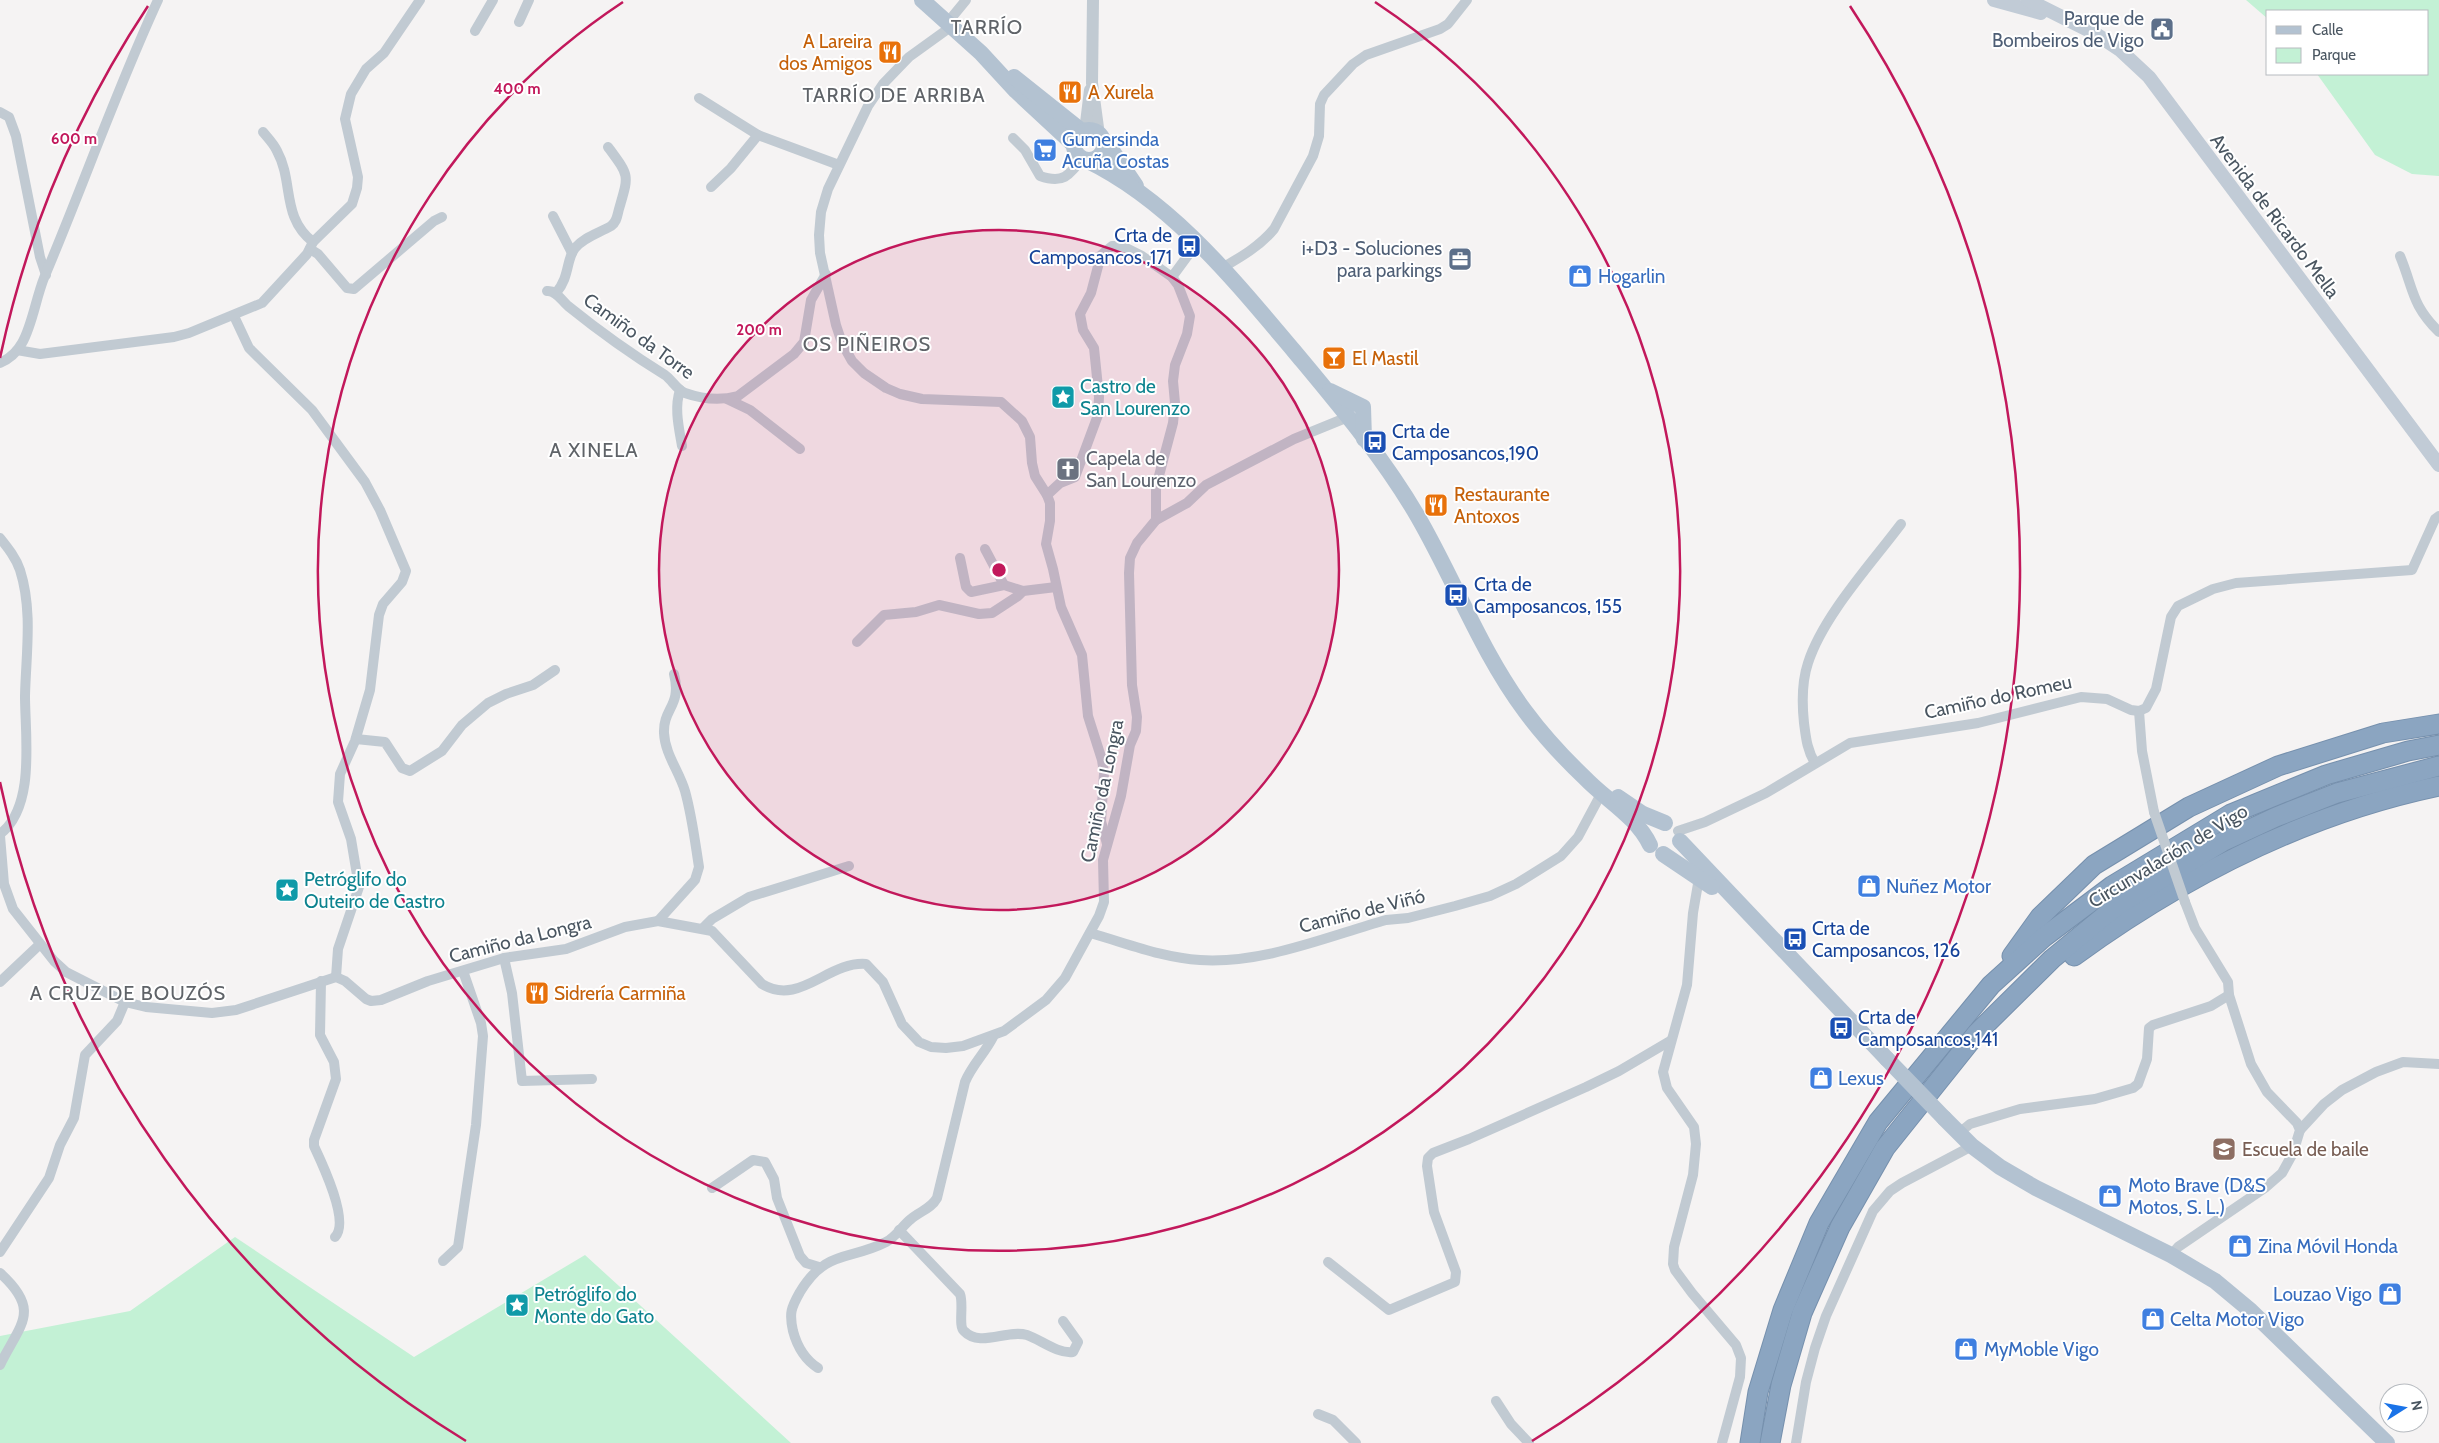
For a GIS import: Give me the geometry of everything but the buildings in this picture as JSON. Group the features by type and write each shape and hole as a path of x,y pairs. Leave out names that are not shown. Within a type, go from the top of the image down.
{"highway":[{"path":"1991,984 2040,917 2094,864 2190,807 2278,766 2383,734 2439,724"},
{"name":"Circunvalación de Vigo","path":"1750,1443 1758,1392 1783,1310 1819,1223 1878,1122 1991,984 2044,937 2112,886 2231,814 2326,775 2408,751 2439,745"},
{"name":"Circunvalación de Vigo","path":"1770,1443 1781,1385 1802,1313 1840,1227 1885,1148 1977,1033 2052,959 2118,904 2222,842 2276,817 2336,793 2439,766"},
{"path":"1977,1033 1994,1026 2056,969 2107,932 2189,881 2262,844 2321,820 2374,802 2439,786"}],"main road":[{"path":"922,0 981,53 1016,91 1088,143 1113,152 1140,192"},
{"name":"Avenida de Ricardo Mella","path":"1994,0 2059,16"},
{"name":"Avenida de Ricardo Mella","path":"2028,0 2096,34 2120,50 2149,77 2439,465"},
{"path":"981,53 1064,115 1088,143 1222,268 1326,389 1355,411 1364,439 1417,515 1508,687 1536,726 1601,794 1643,831 1656,850 1698,882 1754,919"},
{"path":"1566,758 1643,814 1674,831 1754,919 1972,1146 2036,1188 2171,1256 2214,1281 2251,1311 2387,1443"},
{"path":"1656,850 1649,835 1651,830 1655,826 1674,831"},
{"path":"1656,850 1676,850 1674,831"}],"street":[{"path":"0,362 14,354 26,336 37,296 123,77 158,0"},
{"path":"14,354 40,354 174,337 250,310 270,296 312,245 347,211 355,197 358,177 345,119 350,94 366,69 384,53 420,0"},
{"path":"475,31 488,12 493,0"},
{"path":"519,22 529,0"},
{"path":"966,0 950,24 909,58 883,84 868,106 828,189 820,220 820,253 836,325 842,343 852,361 864,372 883,386 900,394 922,399 1001,402 1022,420 1030,437 1035,476 1047,495 1050,521 1046,544 1060,607 1082,655 1088,716 1102,760 1104,773 1102,821 1107,845"},
{"path":"1013,138 1025,150 1040,176 1060,180 1067,176 1088,143 1092,83 1093,0"},
{"path":"1222,268 1265,239 1274,229 1313,156 1319,136 1320,104 1328,90 1353,64 1366,56 1440,29 1448,24 1466,0"},
{"path":"1088,143 1086,111 1092,83"},
{"path":"699,98 758,135 839,166"},
{"path":"1064,115 1075,116 1086,111"},
{"path":"0,112 9,117 16,136 40,257 46,275"},
{"path":"263,132 280,157 295,222 318,254 347,288 354,289 434,221 442,217"},
{"path":"711,187 731,168 758,135"},
{"path":"553,216 572,253 583,241 611,226 617,219 627,185 627,177 625,171 608,147"},
{"path":"1172,277 1197,243"},
{"path":"1047,495 1060,483 1075,478 1098,415 1098,379 1094,348 1084,330 1080,314 1091,293 1101,254 1112,246 1122,246 1142,256 1172,277 1178,285 1190,316 1187,334 1175,365 1173,423 1156,487 1156,520"},
{"name":"Camiño da Torre","path":"572,253 563,285 552,292 616,343 667,377 680,390 700,398 727,399 738,396 794,354 804,342 811,300 826,274"},
{"path":"2400,256 2413,297 2427,320 2439,332"},
{"path":"0,538 8,547 20,570 28,621 25,696 27,762 14,816 10,825 0,835 4,884 7,897 13,909 40,944 66,972 125,1002 146,1007 212,1013 236,1010 336,977 338,949 359,887 351,839 338,802 340,774 356,739 371,682 379,615 383,604 402,582 406,571 380,510 364,482 312,410 249,348 234,316"},
{"path":"680,390 678,418 682,446"},
{"path":"727,399 750,410 800,449"},
{"name":"Camiño da Longra","path":"336,977 345,981 371,1001 504,958 566,948 625,927 658,921 712,931 721,938 762,984 771,990 788,992 845,966 856,963 866,964 883,982 902,1024 920,1042 931,1047 946,1048 993,1037 1023,1017 1057,989 1090,933 1104,902 1103,860 1121,796 1137,717 1132,676 1129,573 1130,558 1137,543 1156,520 1187,503 1206,485 1294,439 1355,411"},
{"path":"2300,1130 2297,1123 2267,1092 2251,1064 2224,973 2195,928 2185,902 2154,812 2142,751 2139,710 2146,708 2156,689 2171,617 2178,606 2213,589 2236,583 2412,570 2435,519 2439,516"},
{"path":"1815,763 1808,751 1803,715 1804,676 1808,661 1829,620 1901,524"},
{"path":"985,550 1004,585"},
{"path":"960,558 968,590 976,593 1004,585 1022,591 1056,587"},
{"path":"857,642 884,615 916,612 939,605 979,614 992,612 1018,596 1022,591"},
{"path":"356,739 385,742 402,768 410,771 442,751 462,725 488,703 506,694 534,685 556,670"},
{"path":"658,921 696,880 699,868 684,789 673,766 664,732 667,715 677,694 674,674"},
{"name":"Camiño do Romeu","path":"1674,831 1705,822 1742,806 1775,789 1850,743 1978,724 2081,697 2107,699 2131,710 2139,710"},
{"name":"Camiño de Viñó","path":"1090,933 1175,957 1201,960 1245,959 1386,920 1408,918 1455,906 1490,896 1516,884 1561,856 1578,837 1601,794"},
{"path":"703,928 712,919 749,897 849,866"},
{"path":"1698,882 1687,985 1663,1072 1667,1088 1694,1127 1696,1144 1693,1175 1674,1246 1673,1264 1675,1270 1692,1293 1736,1345 1741,1358 1740,1377 1722,1443"},
{"path":"0,982 40,944"},
{"path":"504,958 512,993 522,1081 592,1078"},
{"path":"443,1261 458,1246 476,1125 483,1036 481,1023 463,971"},
{"path":"320,981 320,1035 334,1062 336,1078 314,1146 333,1189 339,1229 335,1237"},
{"path":"1959,1134 1970,1124 2020,1109 2095,1099 2133,1088 2138,1084 2147,1059 2149,1028 2211,1006 2229,995"},
{"path":"0,1252 49,1178 60,1145 74,1118 85,1055 117,1021 125,1002"},
{"path":"818,1368 810,1363 799,1347 790,1315 804,1285 819,1267 832,1260 884,1244 893,1239 899,1230 912,1218 933,1205 937,1198 964,1082 969,1071 987,1049 993,1037"},
{"path":"1328,1262 1389,1310 1455,1282 1456,1272 1434,1212 1427,1166 1428,1158 1433,1153 1470,1139 1602,1079 1670,1041"},
{"path":"2171,1256 2178,1247 2266,1187 2282,1173 2293,1153 2300,1130 2324,1104 2342,1090 2376,1072 2403,1062 2439,1064"},
{"path":"1796,1443 1806,1382 1815,1348 1826,1316 1873,1211 1890,1191 1902,1183 1972,1146"},
{"path":"712,1188 753,1160 765,1162 774,1180 777,1198 800,1256 806,1263 819,1267"},
{"path":"899,1230 960,1294 963,1301 961,1324 964,1332 986,1338 1006,1333 1025,1335 1062,1351 1073,1352 1078,1342 1063,1321"},
{"path":"0,1273 19,1293 25,1311 22,1326 0,1365"},
{"path":"1496,1401 1510,1424 1529,1443"},
{"path":"1318,1414 1333,1420 1356,1443"}],"green space":[{"path":"2246,0 2439,0 2439,176 2412,174 2375,155 2318,75 2429,75 2429,10 2266,10 2266,17"},
{"path":"235,1237 414,1357 585,1255 791,1443 0,1443 0,1336 130,1311"}],"place":[{"name":"Parque de Bombeiros de Vigo","path":"2162,29"},
{"name":"A Lareira dos Amigos","path":"890,52"},
{"name":"A Xurela","path":"1070,92"},
{"name":"Gumersinda Acuña Costas","path":"1045,150"},
{"name":"Crta de Camposancos ,171","path":"1189,246"},
{"name":"i+D3 - Soluciones para parkings","path":"1460,259"},
{"name":"Hogarlin","path":"1580,276"},
{"name":"El Mastil","path":"1334,358"},
{"name":"Castro de San Lourenzo","path":"1063,397"},
{"name":"Crta de Camposancos,190","path":"1375,442"},
{"name":"Capela de San Lourenzo","path":"1068,469"},
{"name":"Restaurante Antoxos","path":"1436,505"},
{"name":"Crta de Camposancos, 155","path":"1456,595"},
{"name":"Nuñez Motor","path":"1869,886"},
{"name":"Petróglifo do Outeiro de Castro","path":"287,890"},
{"name":"Crta de Camposancos, 126","path":"1795,939"},
{"name":"Sidrería Carmiña","path":"537,993"},
{"name":"Crta de Camposancos,141","path":"1841,1028"},
{"name":"Lexus","path":"1821,1078"},
{"name":"Escuela de baile","path":"2224,1149"},
{"name":"Moto Brave (D&S Motos, S. L.)","path":"2110,1196"},
{"name":"Zina Móvil Honda","path":"2240,1246"},
{"name":"Louzao Vigo","path":"2390,1294"},
{"name":"Petróglifo do Monte do Gato","path":"517,1305"},
{"name":"Celta Motor Vigo","path":"2153,1319"},
{"name":"MyMoble Vigo","path":"1966,1349"}],"district":[{"name":"TARRÍO","path":"987,27"},
{"name":"TARRÍO DE ARRIBA","path":"894,95"},
{"name":"OS PIÑEIROS","path":"867,344"},
{"name":"A XINELA","path":"594,450"},
{"name":"A CRUZ DE BOUZÓS","path":"128,993"}]}
